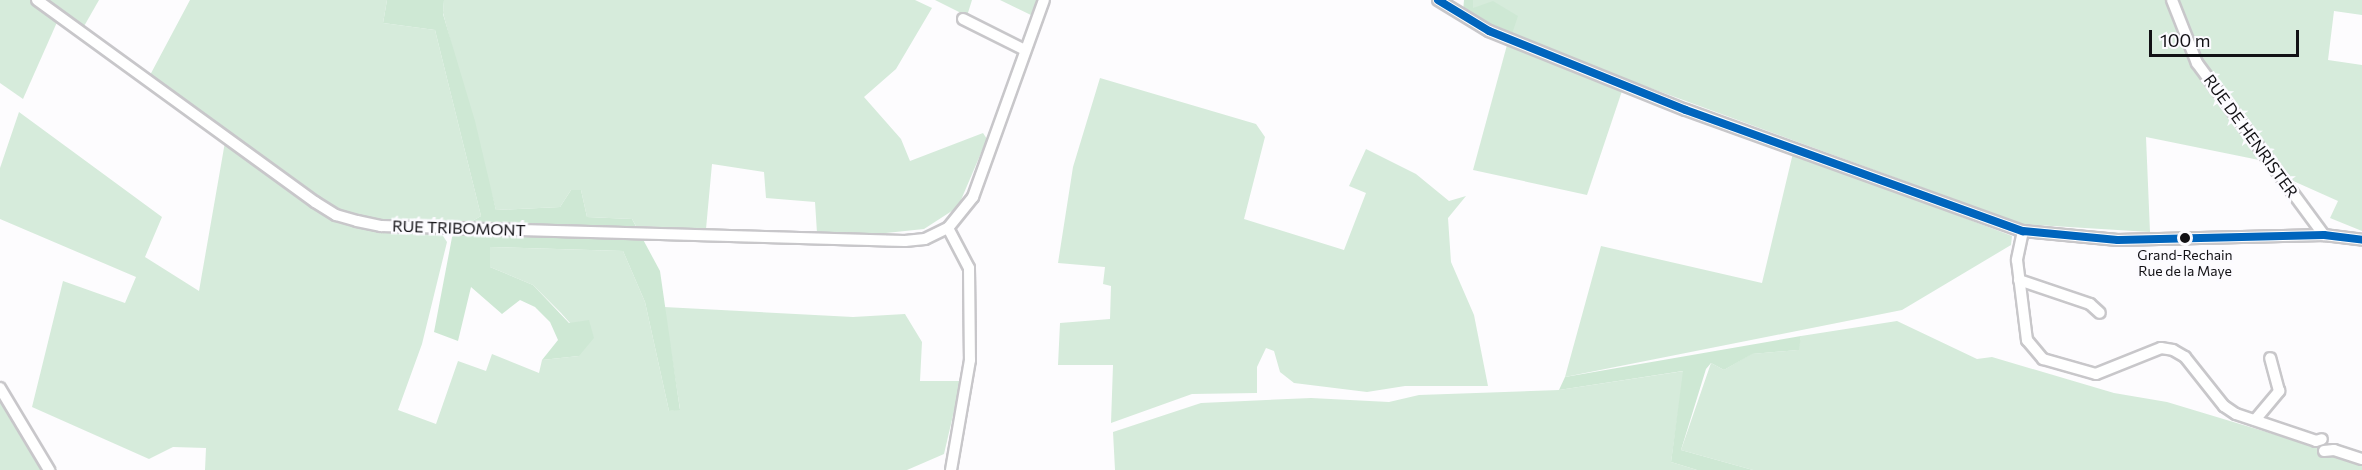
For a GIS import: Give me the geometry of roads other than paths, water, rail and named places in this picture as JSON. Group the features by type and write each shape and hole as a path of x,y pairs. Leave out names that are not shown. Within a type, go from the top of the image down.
{"street":[{"name":"RUE TRIBOMONT","path":"37,0 306,196 336,215 357,221 381,225 905,241 925,239 948,228"},
{"path":"951,470 951,457 970,360 969,268 948,228 973,197 1044,0"},
{"path":"1438,0 1489,31 1686,110 2023,231 2118,240 2324,235 2362,240"},
{"name":"RUE DE HENRISTER","path":"2172,0 2197,63 2324,235"},
{"path":"963,19 1025,50"},
{"path":"2023,231 2018,246 2019,280 2027,340 2043,359 2096,374 2161,348 2173,350 2185,357 2224,406 2255,420 2316,441 2322,440"},
{"path":"2019,280 2090,304 2100,313"},
{"path":"2255,420 2279,391 2270,358"},
{"path":"0,388 49,470"},
{"path":"2324,451 2334,450 2362,459"}],"place":[{"name":"Grand-Rechain Rue de la Maye","path":"2185,238"}]}
